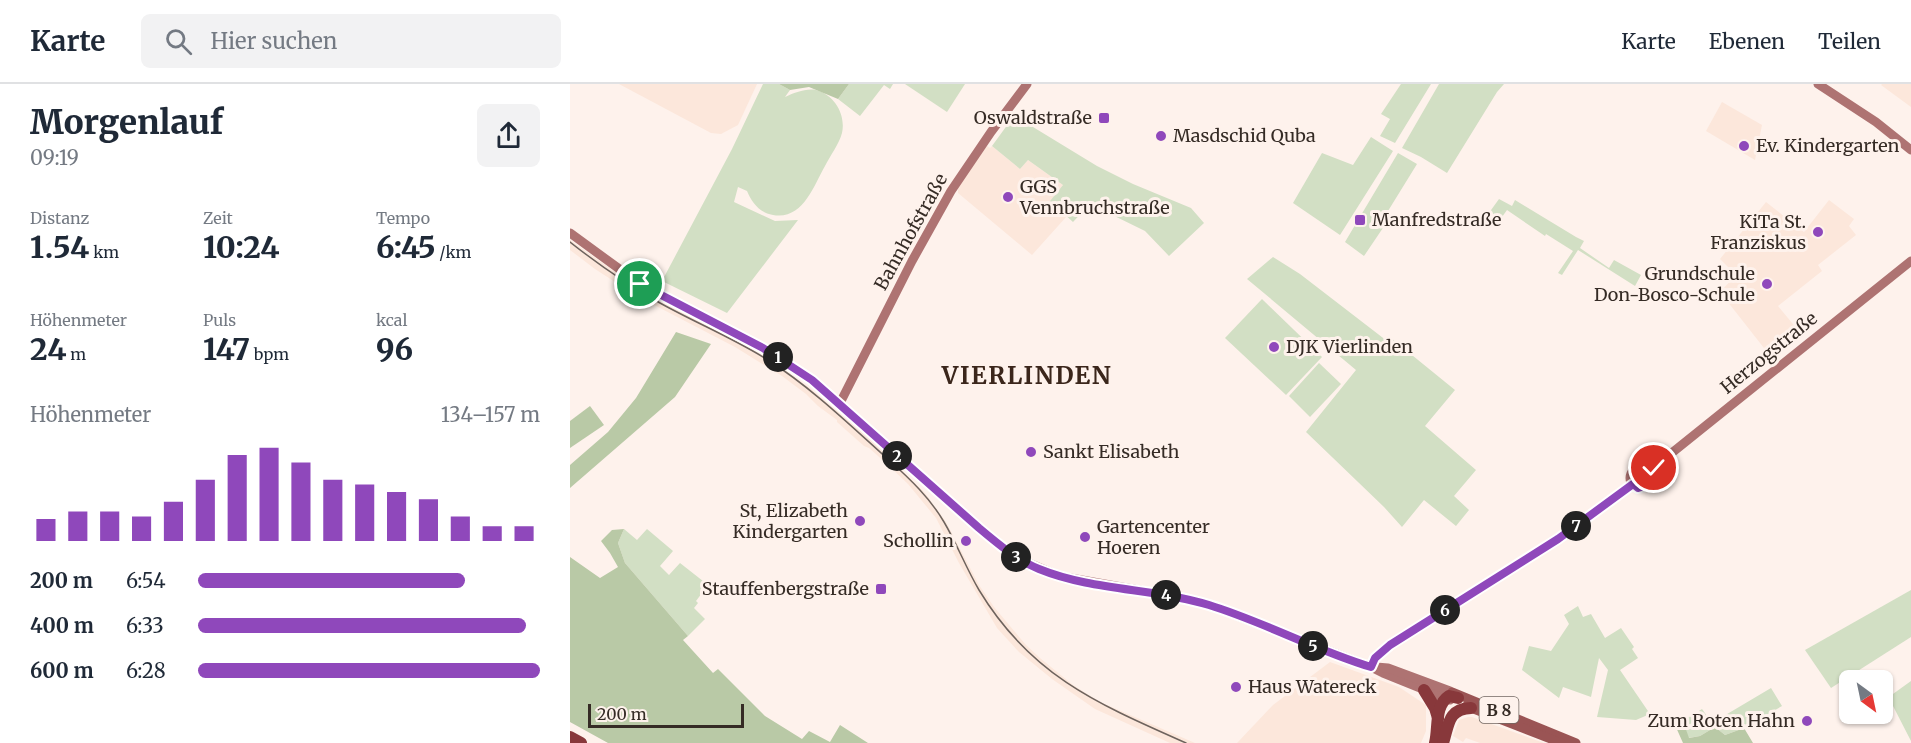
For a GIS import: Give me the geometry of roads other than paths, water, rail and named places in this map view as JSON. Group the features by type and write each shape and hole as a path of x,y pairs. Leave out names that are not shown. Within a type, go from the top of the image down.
{"highway":[{"path":"1424,690 1438,718"},
{"path":"1439,743 1439,709 1451,697"},
{"path":"1439,743 1451,697"},
{"path":"1439,743 1453,713 1471,708"},
{"path":"570,736 581,743"}],"main road":[{"name":"B 8","path":"1451,697 1471,708 1562,743"},
{"name":"B 8","path":"1451,697 1545,732 1555,733 1576,743"}],"street":[{"name":"Bahnhofstraße","path":"839,405 951,190 1027,84"},
{"path":"1818,84 1911,150"},
{"path":"571,235 640,284 784,361 812,380 979,528 1003,548 1028,564 1059,576 1184,598 1209,605 1371,667 1424,690 1451,697"},
{"name":"Herzogstraße","path":"1648,472 1911,261"},
{"path":"1640,468 1648,472 1650,479 1647,485 1638,488 1633,484 1630,476 1634,470 1640,468"},
{"path":"1371,667 1375,658 1390,645 1558,539 1633,484"},
{"path":"1371,667 1388,668 1451,697"}],"tram line":[{"path":"570,242 637,289 755,352 816,395 926,497 944,522 979,590 999,620 1021,645 1069,684 1124,715 1186,743"}],"place":[{"name":"Oswaldstraße","path":"1104,118"},
{"name":"Masdschid Quba","path":"1161,136"},
{"name":"Ev. Kindergarten","path":"1744,146"},
{"name":"GGS Vennbruchstraße","path":"1008,197"},
{"name":"Manfredstraße","path":"1360,220"},
{"name":"KiTa St. Franziskus","path":"1818,232"},
{"name":"Grundschule Don-Bosco-Schule","path":"1767,284"},
{"name":"DJK Vierlinden","path":"1274,347"},
{"name":"Sankt Elisabeth","path":"1031,452"},
{"name":"St, Elizabeth Kindergarten","path":"860,521"},
{"name":"Gartencenter Hoeren","path":"1085,537"},
{"name":"Schollin","path":"966,541"},
{"name":"Stauffenbergstraße","path":"881,589"},
{"name":"Haus Watereck","path":"1236,687"},
{"name":"Zum Roten Hahn","path":"1807,721"}],"district":[{"name":"VIERLINDEN","path":"1027,376"}]}
